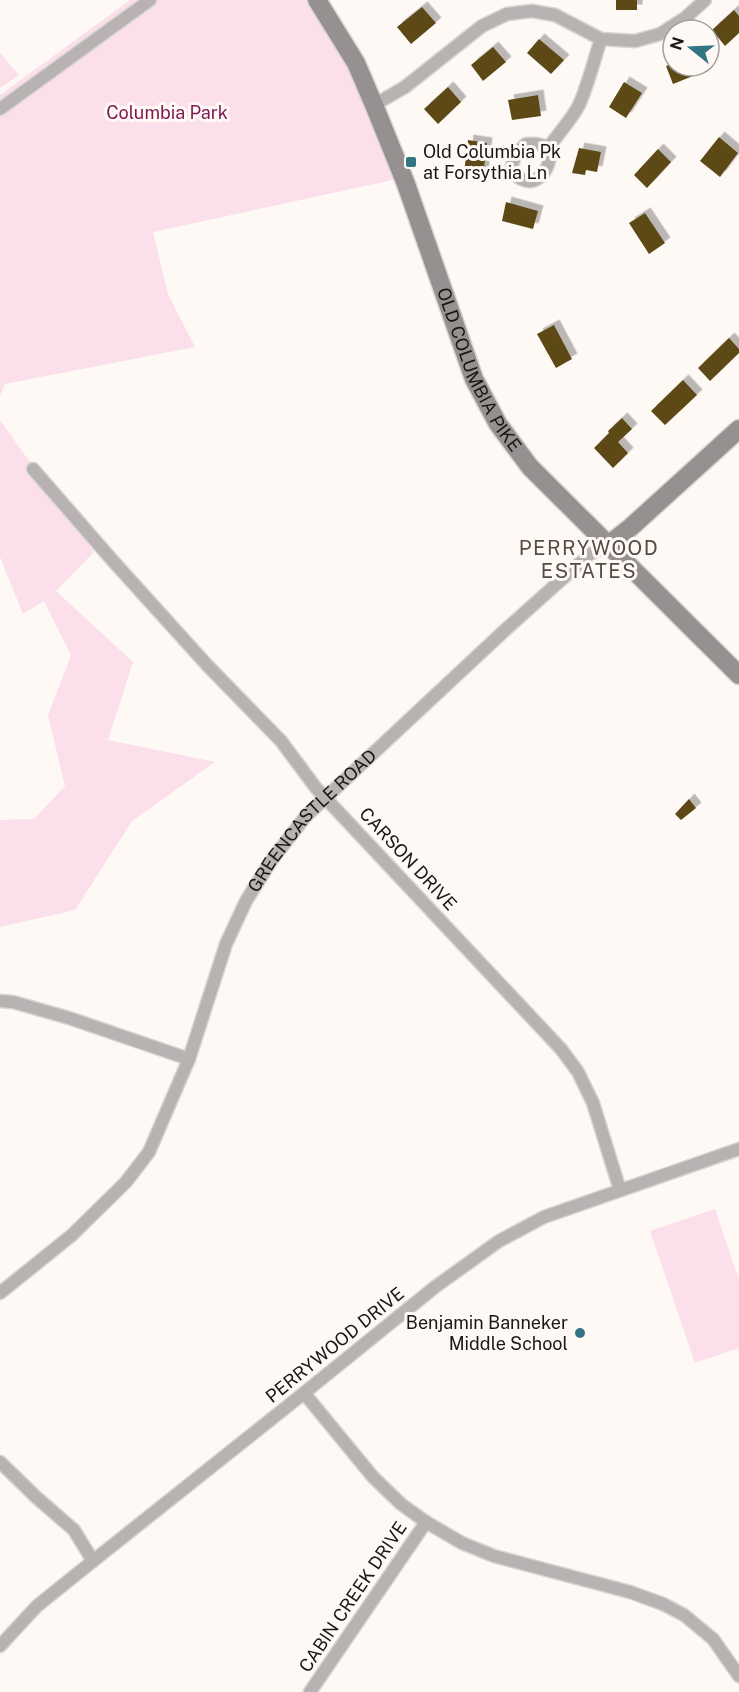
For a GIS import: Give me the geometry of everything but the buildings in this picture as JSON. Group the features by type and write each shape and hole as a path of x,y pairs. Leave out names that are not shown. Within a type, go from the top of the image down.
{"main road":[{"name":"OLD COLUMBIA PIKE","path":"317,0 356,63 374,105 406,184 474,379 498,423 530,467 739,675"},
{"name":"GREENCASTLE ROAD","path":"608,545 739,429"}],"street":[{"path":"0,109 150,0"},
{"path":"374,105 405,87 482,26 507,14 532,11 555,15 601,39 635,41 660,34 685,18 705,0"},
{"path":"549,147 579,106 601,39"},
{"name":"CARSON DRIVE","path":"33,469 207,665 281,741 315,788 561,1049 578,1072 593,1103 620,1190"},
{"name":"GREENCASTLE ROAD","path":"0,1293 72,1235 126,1182 149,1152 189,1059 226,944 246,901 271,861 306,816 590,554 608,545"},
{"path":"0,1001 12,1002 69,1018 189,1059"},
{"name":"PERRYWOOD DRIVE","path":"0,1646 37,1606 435,1287 498,1241 544,1217 739,1149"},
{"path":"304,1393 373,1477 401,1504 426,1522 462,1543 494,1556 630,1592 663,1604 684,1615 712,1639 739,1676"},
{"path":"0,1462 75,1530 93,1561"},
{"name":"CABIN CREEK DRIVE","path":"310,1692 426,1522"}],"green space":[{"name":"Columbia Park","path":"130,0 310,0 349,70 393,180 153,232 168,294 195,347 5,384 0,396 0,95"},
{"path":"0,53 19,75 0,88"},
{"path":"0,420 94,552 56,591 133,662 108,740 215,762 132,821 75,910 0,927 0,820 34,819 65,786 48,715 71,655 44,601 23,614 0,557"},
{"path":"715,1209 739,1280 739,1348 695,1363 650,1231"}],"place":[{"name":"Old Columbia Pk at Forsythia Ln","path":"411,162"},
{"name":"Benjamin Banneker Middle School","path":"580,1333"}],"district":[{"name":"PERRYWOOD ESTATES","path":"589,560"}]}
